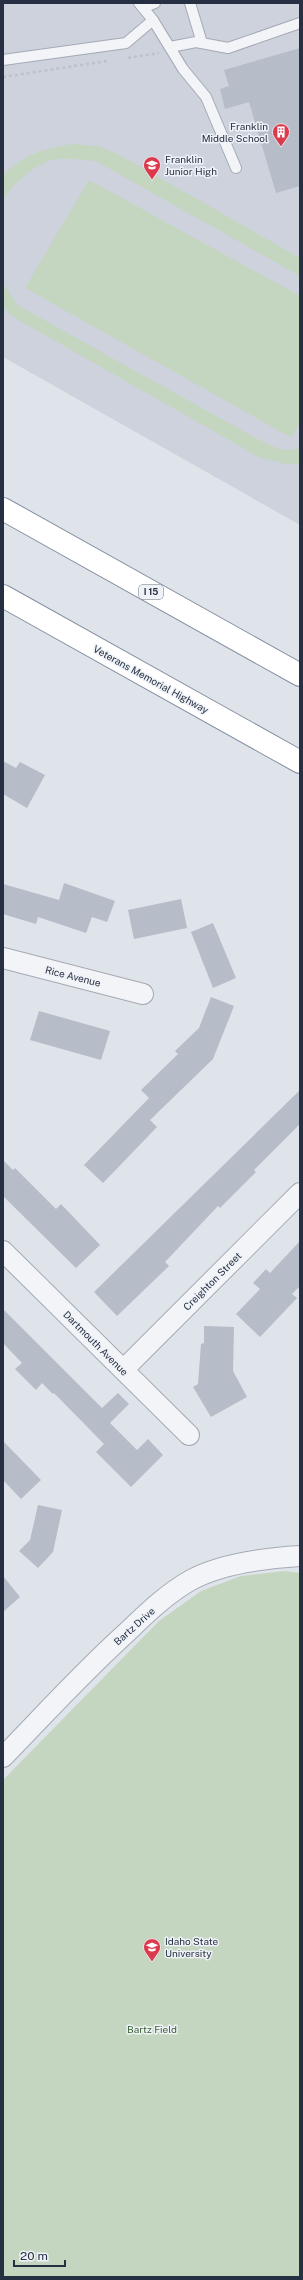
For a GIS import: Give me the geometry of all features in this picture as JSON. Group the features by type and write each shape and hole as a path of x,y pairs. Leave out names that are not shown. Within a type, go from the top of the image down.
{"highway":[{"name":"I 15","path":"3,508 300,674"},
{"name":"Veterans Memorial Highway","path":"3,596 300,762"}],"street":[{"name":"Rice Avenue","path":"3,958 143,994"},
{"name":"Creighton Street","path":"124,1369 300,1193"},
{"name":"Dartmouth Avenue","path":"3,1251 124,1369 189,1435"},
{"name":"Bartz Drive","path":"3,1758 106,1651 153,1608 192,1580 237,1564 273,1557 300,1556"}],"lane":[{"path":"141,6 155,3"},
{"path":"190,3 202,43"},
{"path":"141,6 154,20 183,69 206,97 236,168"},
{"path":"3,60 126,42 154,20"},
{"path":"170,47 196,42 228,48 300,23"}],"path":[{"path":"122,59 160,53"},
{"path":"3,77 115,60"}],"shaded area":[{"name":"Franklin Junior High","path":"3,3 300,3 300,525 3,357"}],"green space":[{"path":"72,144 98,146 118,154 300,258 300,276 96,161 59,159 43,163 27,173 13,186 3,199 3,175 11,168 27,157 43,150"},
{"path":"89,180 300,296 300,422 292,438 25,288"},
{"path":"3,283 19,306 261,441 281,450 300,449 300,464 286,464 259,457 15,318 3,307"},
{"name":"Bartz Field","path":"285,1571 300,1573 300,2277 3,2277 3,1780 159,1621 201,1591 241,1576"}],"building":[{"name":"Franklin Middle School","path":"300,48 300,186 276,193 249,102 225,109 220,89 229,86 224,70"},
{"path":"3,761 16,768 20,762 45,775 27,808 3,794"},
{"path":"64,883 115,901 107,922 92,917 86,933 38,917 36,924 3,914 3,884 59,900"},
{"path":"181,899 187,928 134,939 128,910"},
{"path":"213,923 236,978 213,988 191,932"},
{"path":"211,997 234,1006 213,1059 150,1120 157,1127 103,1183 84,1165 149,1098 141,1090 178,1054 175,1051 199,1028"},
{"path":"39,1011 110,1031 101,1060 30,1040"},
{"path":"300,1090 300,1124 254,1170 256,1172 220,1208 218,1206 165,1262 169,1266 117,1316 94,1292"},
{"path":"3,1160 13,1170 15,1168 56,1209 61,1204 100,1245 76,1268 3,1196"},
{"path":"300,1241 300,1286 292,1294 297,1298 260,1337 236,1314 260,1289 253,1283 266,1269 270,1273"},
{"path":"3,1309 102,1408 118,1393 129,1404 110,1423 137,1450 148,1439 163,1455 131,1487 96,1452 104,1444 54,1393 53,1394 42,1383 36,1390 15,1369 22,1363 3,1343"},
{"path":"204,1326 234,1327 233,1371 247,1397 211,1417 193,1387 198,1384 201,1344 204,1343"},
{"path":"3,1441 41,1480 21,1499 3,1480"},
{"path":"38,1505 62,1510 53,1552 38,1568 19,1551 30,1540"},
{"path":"3,1576 20,1597 3,1612"}],"place":[{"name":"Franklin Middle School","path":"281,147"},
{"name":"Franklin Junior High","path":"152,180"},
{"name":"Idaho State University","path":"152,1962"}]}
